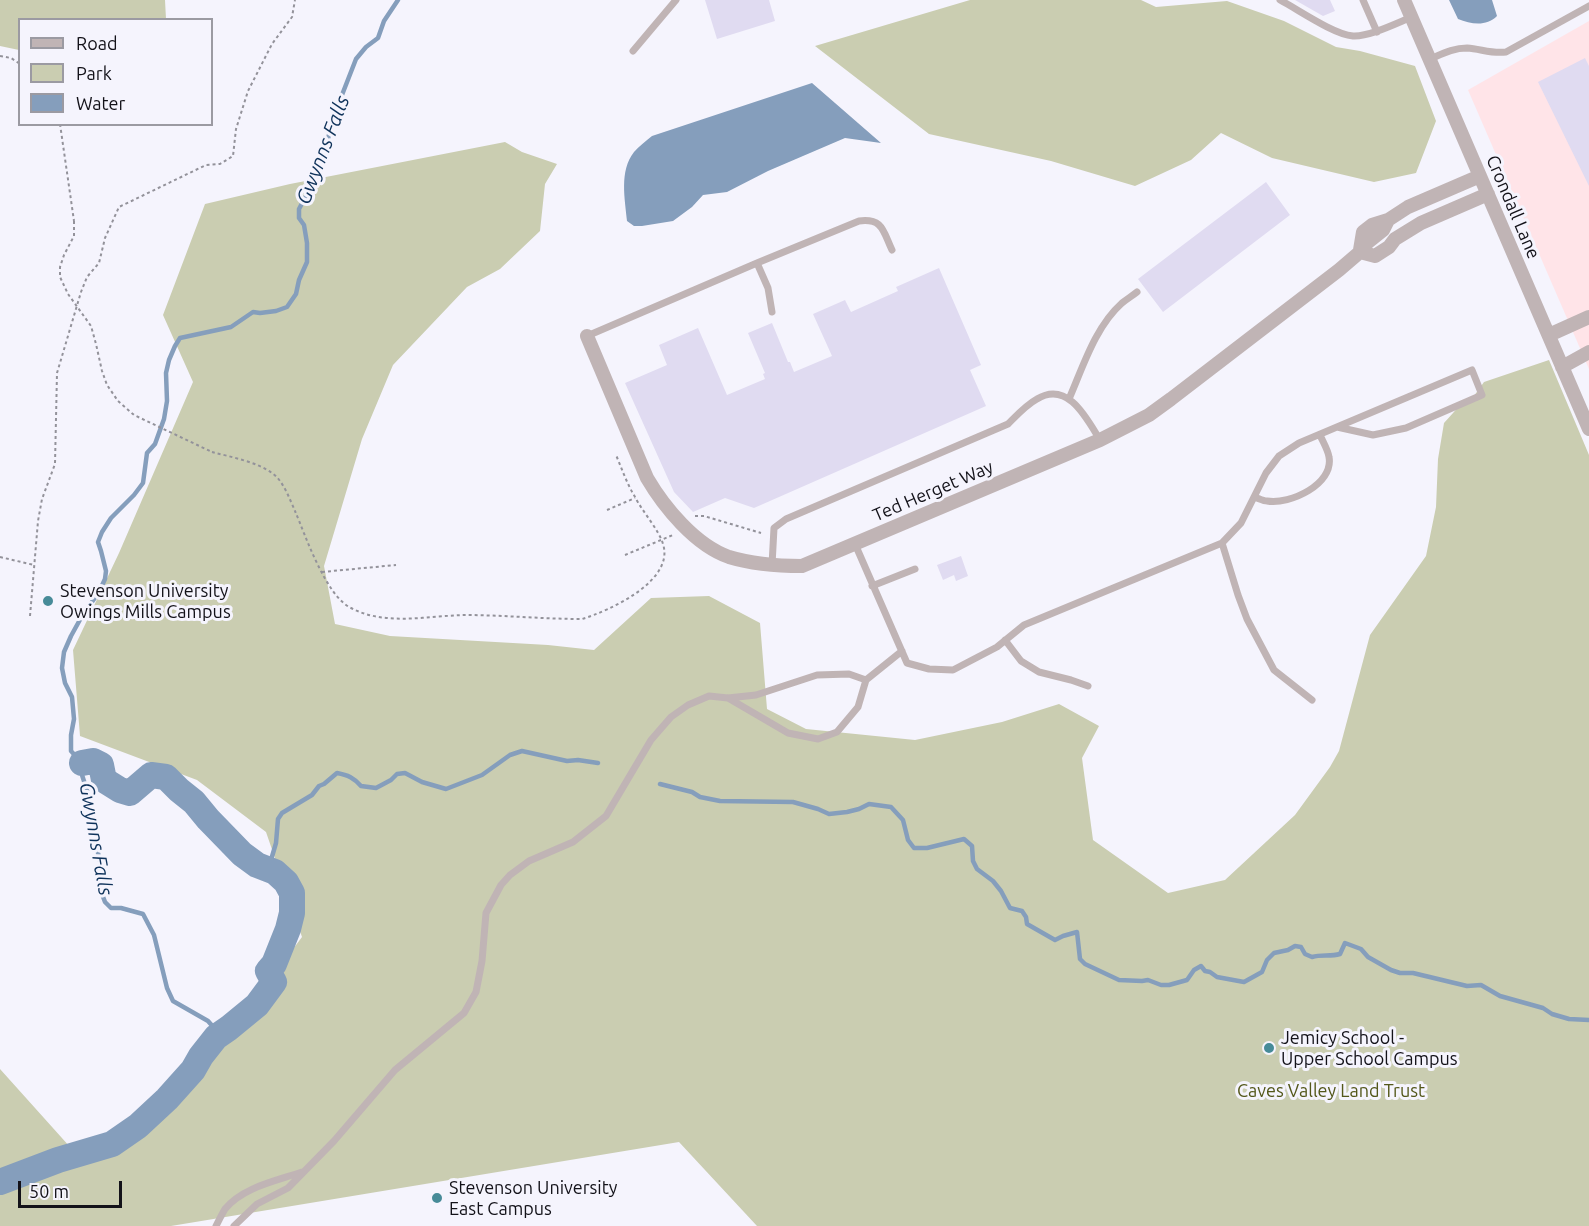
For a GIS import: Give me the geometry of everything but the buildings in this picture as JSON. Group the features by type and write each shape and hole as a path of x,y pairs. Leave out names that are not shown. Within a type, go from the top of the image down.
{"street":[{"name":"Crondall Lane","path":"1404,0 1589,429"},
{"name":"Ted Herget Way","path":"587,336 647,478 667,509 701,541 727,556 772,565 802,566 1100,440 1149,414 1172,399 1339,270 1359,252 1363,232 1372,225 1386,225 1408,207 1480,176"},
{"path":"1359,252 1375,256 1389,247 1395,239 1421,223 1488,194"},
{"path":"1386,225 1395,239"},
{"path":"1549,335 1589,317"},
{"path":"1562,367 1589,352"}],"lane":[{"path":"633,51 676,0"},
{"path":"1280,0 1329,28 1354,36 1377,32 1412,17"},
{"path":"1363,0 1377,32"},
{"path":"1430,59 1454,49 1506,52 1589,6"},
{"path":"587,336 859,221 872,219 880,225 892,250"},
{"path":"757,263 768,288 772,312"},
{"path":"1069,399 1105,323 1121,304 1137,292"},
{"path":"855,544 907,663 929,669 953,670 981,657 1024,625 1222,543 1242,523 1266,473 1279,456 1299,443 1472,370 1482,395 1406,428 1373,435 1337,427"},
{"path":"772,565 774,528 786,519 1008,423 1038,398 1059,395 1069,399 1082,410 1100,440"},
{"path":"1254,497 1268,501 1284,500 1306,492 1322,481 1329,468 1329,456 1320,435"},
{"path":"1222,543 1247,619 1274,670 1312,700"},
{"path":"872,586 915,569"},
{"path":"1005,640 1021,661 1039,672 1088,686"},
{"path":"728,698 789,734 818,739 837,732 858,707 866,680 902,651"},
{"path":"234,1226 257,1204 288,1188 334,1141 395,1070 464,1013 476,992 482,962 486,913 501,885 510,874 529,861 573,842 606,816 651,740 671,717 688,705 709,696 728,698 756,695 817,675 849,674 866,680"},
{"path":"216,1226 224,1210 236,1198 251,1190 304,1171"}],"path":[{"path":"30,616 38,521 42,499 55,464 57,374 87,277 99,263 105,238 119,207 206,165 220,164 233,156 236,129 248,91 272,44 292,17 295,0"},
{"path":"0,56 18,63"},
{"path":"60,126 74,221 74,236 64,255 60,277 68,294 91,326 107,385 118,400 134,415 212,452 274,473 288,493 322,572 335,593 349,607 380,617 407,618 463,615 582,619 606,610 644,588 657,575 665,557 661,538 635,498 616,455"},
{"path":"607,510 635,498"},
{"path":"0,557 34,565"},
{"path":"322,572 396,565"}],"shaded area":[{"path":"1589,21 1589,369 1468,90"}],"green space":[{"path":"0,0 165,0 166,18 18,18 18,50 0,46"},
{"path":"970,0 1141,0 1156,7 1227,1 1284,21 1336,47 1415,66 1436,121 1416,173 1374,182 1272,158 1221,133 1191,160 1135,186 1051,161 929,134 815,46"},
{"name":"Caves Valley Land Trust","path":"505,142 522,152 557,164 545,184 540,231 500,269 467,287 393,365 362,439 324,566 335,624 390,636 548,645 594,650 651,598 709,596 760,623 767,709 806,729 915,740 1002,722 1059,704 1099,726 1082,758 1093,840 1168,893 1225,880 1295,815 1330,767 1339,751 1370,635 1426,556 1436,507 1438,459 1444,423 1462,403 1474,396 1484,382 1549,360 1589,455 1589,1226 757,1226 679,1142 171,1226 0,1226 0,1069 79,1157 189,1088 302,937 266,832 197,780 80,736 73,650 119,553 193,382 163,315 205,204 290,184"}],"water":[{"path":"1449,0 1492,0 1497,16 1483,23 1463,21 1458,19"},
{"path":"812,83 881,143 845,138 768,171 727,192 703,195 692,207 673,221 634,226 627,221 624,195 626,168 634,152 652,136"}],"waterway":[{"name":"Gwynns Falls","path":"216,1037 215,1029 208,1021 173,1001 167,988 154,935 143,914 121,908 111,908 105,902 102,894 93,809 82,775 82,763 71,751 74,719 72,697 65,683 62,668 64,652 82,616 105,579 106,571 98,542 102,532 111,518 143,483 147,453 155,444 164,419 167,401 166,373 169,360 180,338 231,327 253,312 276,311 287,307 296,294 307,262 307,243 304,225 299,218 299,209 327,143 333,118 356,59 378,38 384,21 398,0"},
{"path":"257,865 271,860 276,843 278,819 282,813 312,795 319,786 337,773 350,777 361,786 376,788 397,774 405,773 422,782 446,789 482,775 510,755 522,751 567,761 598,763"},
{"name":"Gwynns Falls","path":"0,1182 58,1160 112,1144 138,1126 193,1070 216,1037 257,1005 274,982 268,971 274,964 292,913 292,893 286,882 275,872 257,865 242,854 194,802 166,777 151,775 130,793 104,780 101,765 93,761 82,763"},
{"path":"660,784 720,801 793,802 829,814 847,812 869,804 891,807 903,820 908,840 914,848 927,848 964,839 972,846 973,861 977,869 993,881 1010,908 1022,911 1027,924 1055,940 1077,932 1080,959 1085,964 1119,980 1148,980 1161,985 1169,985 1187,980 1194,970 1201,966 1205,971 1217,977 1244,982 1262,972 1267,960 1274,953 1295,946 1301,947 1305,954 1312,957 1336,955 1340,954 1345,943 1361,949 1368,957 1400,973 1413,973 1467,986 1481,985 1500,996 1543,1008 1552,1014 1569,1019 1589,1020"}],"place":[{"name":"Stevenson University Owings Mills Campus","path":"48,601"},
{"name":"Jemicy School - Upper School Campus","path":"1269,1048"},
{"name":"Stevenson University East Campus","path":"437,1198"}]}
